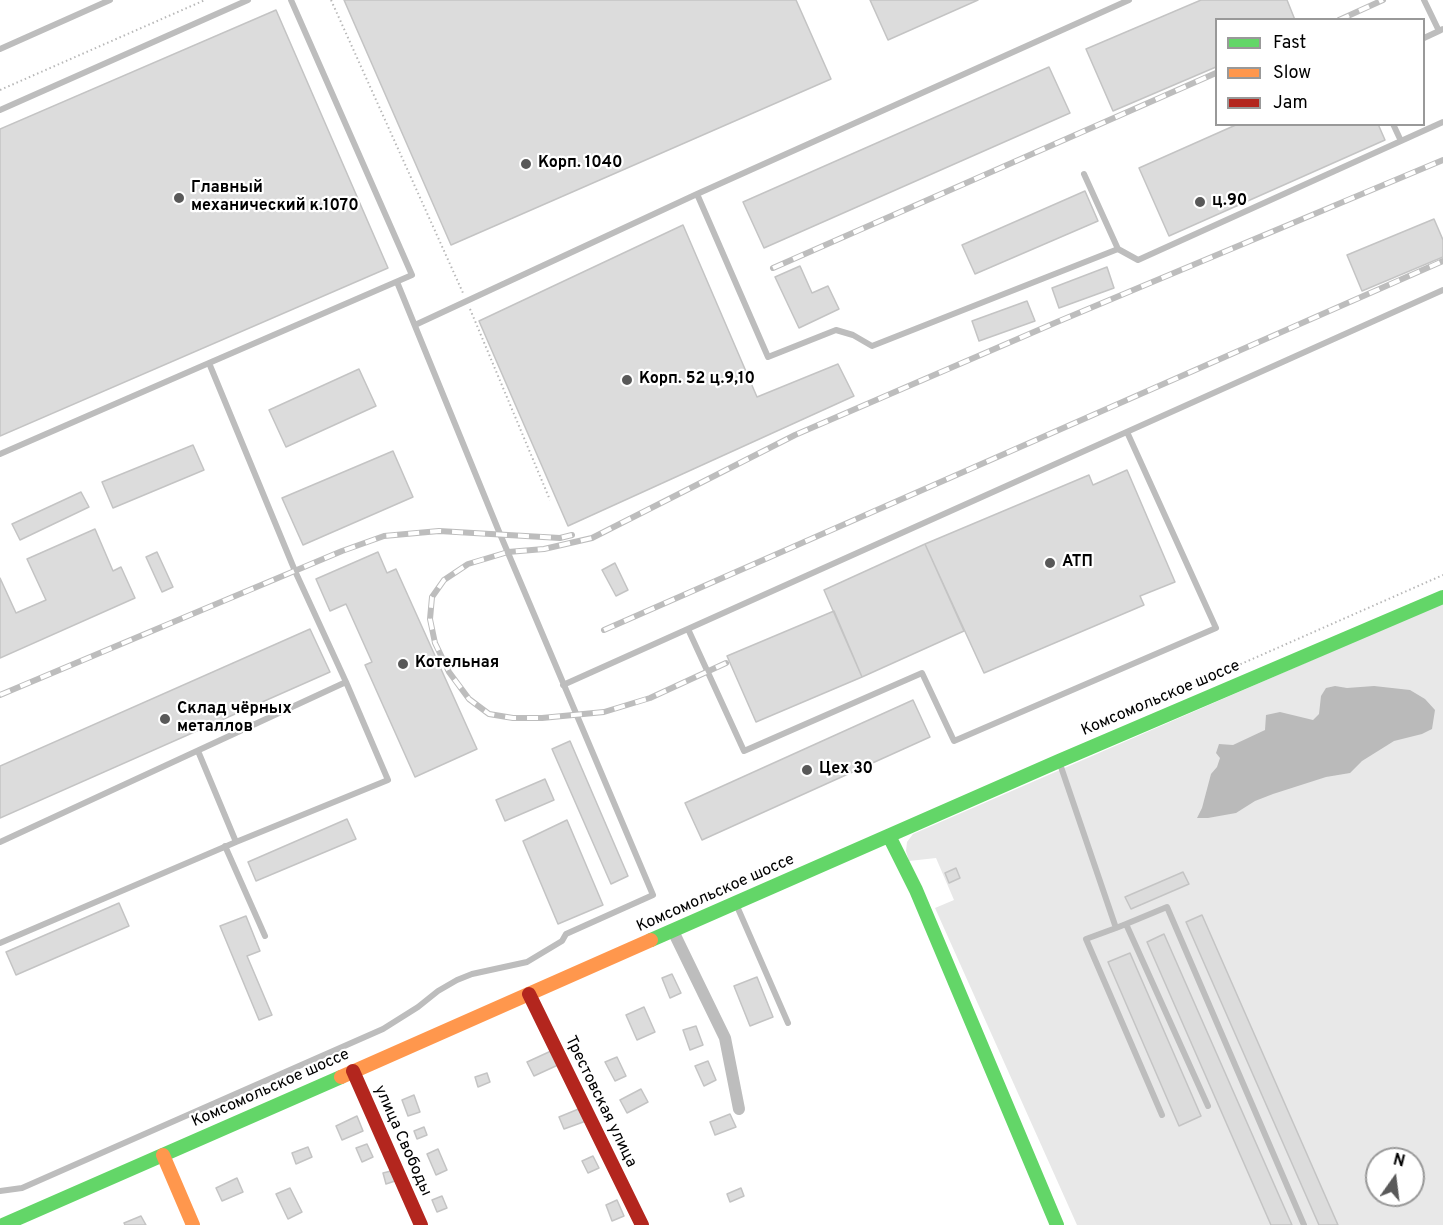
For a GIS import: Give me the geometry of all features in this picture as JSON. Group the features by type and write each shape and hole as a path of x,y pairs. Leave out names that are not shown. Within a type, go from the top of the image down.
{"main road":[{"name":"Комсомольское шоссе","path":"3,1225 1059,761 1443,597"},
{"path":"889,836 916,890 1057,1225"},
{"name":"Трестовская улица","path":"529,994 642,1225"},
{"name":"улица Свободы","path":"353,1071 421,1225"},
{"path":"163,1155 193,1225"}],"street":[{"path":"673,931 725,1038 739,1109"}],"lane":[{"path":"0,48 110,0"},
{"path":"0,110 248,0"},
{"path":"0,454 412,275 291,0"},
{"path":"415,325 697,194 1129,0"},
{"path":"1424,0 1441,30 1425,38"},
{"path":"1084,174 1118,249 1138,260 1443,122"},
{"path":"1394,126 1401,141"},
{"path":"697,194 768,357 836,330 853,335 872,346 1118,249"},
{"path":"0,1191 22,1188 383,1029 457,980 472,974 520,964 538,957 562,941 566,934 653,895 563,685 397,282"},
{"path":"563,685 1443,290"},
{"path":"0,943 225,846 388,780 295,571 209,363"},
{"path":"688,629 744,752 922,673 954,741 1216,628 1128,432"},
{"path":"0,842 346,682"},
{"path":"198,751 236,842"},
{"path":"1059,761 1116,928"},
{"path":"225,846 265,936"},
{"path":"736,903 788,1023"},
{"path":"1162,1115 1086,939 1167,907 1304,1225"},
{"path":"1126,924 1208,1106"}],"path":[{"path":"0,90 204,0"},
{"path":"331,0 467,301 550,500"}],"shaded area":[{"path":"1443,603 1443,1225 1077,1225 935,908 954,900 936,858 909,861 906,851 907,842 913,834"},
{"path":"1335,686 1347,688 1374,686 1410,690 1425,699 1435,710 1432,729 1394,741 1362,761 1350,773 1326,777 1273,794 1255,801 1236,813 1197,818 1211,774 1220,758 1216,753 1219,744 1233,745 1265,730 1266,715 1280,712 1313,720 1319,714 1321,696 1326,688"}],"building":[{"name":"Корп. 1040","path":"344,0 796,0 831,79 451,245"},
{"path":"870,0 978,0 888,40"},
{"path":"1201,0 1287,0 1294,18 1215,18 1215,67 1113,111 1086,49"},
{"name":"Главный механический к.1070","path":"276,10 388,268 0,436 0,129"},
{"path":"1049,67 1070,113 764,248 743,202"},
{"name":"ц.90","path":"1234,126 1379,126 1385,140 1169,236 1139,168"},
{"path":"1085,191 1098,221 975,274 962,245"},
{"path":"1434,219 1443,240 1443,257 1362,291 1347,255"},
{"name":"Корп. 52 ц.9,10","path":"683,225 757,397 838,364 854,396 568,526 479,321"},
{"path":"800,266 812,293 828,286 839,309 799,328 775,277"},
{"path":"1107,267 1114,288 1059,308 1052,288"},
{"path":"1027,301 1035,321 979,341 972,321"},
{"path":"359,369 376,406 286,447 269,410"},
{"path":"193,445 204,470 113,508 102,482"},
{"path":"393,451 413,497 303,545 282,498"},
{"name":"АТП","path":"1127,470 1175,582 1140,596 1144,605 984,673 925,544 1089,475 1093,485"},
{"path":"81,492 89,507 20,540 12,524"},
{"path":"95,529 113,571 121,567 135,598 0,658 0,578 16,613 46,600 27,559"},
{"path":"925,544 964,631 862,677 824,590"},
{"path":"157,552 173,587 162,592 146,557"},
{"name":"Котельная","path":"378,552 387,573 396,569 477,749 415,777 365,665 372,662 346,604 330,611 316,579"},
{"path":"615,563 628,590 616,596 602,570"},
{"path":"834,611 862,677 756,722 727,656"},
{"name":"Склад чёрных металлов","path":"310,629 330,672 0,818 0,766"},
{"name":"Цех 30","path":"913,700 930,737 702,840 685,803"},
{"path":"570,741 628,876 611,884 552,749"},
{"path":"545,779 554,800 505,821 496,800"},
{"path":"347,819 356,839 256,881 248,862"},
{"path":"567,820 603,905 558,924 523,841"},
{"path":"956,868 960,878 949,883 945,873"},
{"path":"1183,872 1189,884 1131,909 1125,897"},
{"path":"119,903 129,926 16,975 6,952"},
{"path":"1202,915 1338,1225 1319,1225 1186,922"},
{"path":"246,916 260,951 247,956 272,1015 259,1020 220,926"},
{"path":"1164,934 1292,1225 1271,1225 1147,942"},
{"path":"1130,953 1201,1116 1179,1126 1108,962"},
{"path":"672,974 681,993 670,998 662,978"},
{"path":"757,977 773,1017 750,1026 734,986"},
{"path":"644,1007 655,1032 637,1040 626,1015"},
{"path":"696,1026 703,1045 690,1050 683,1030"},
{"path":"551,1051 558,1065 534,1076 527,1062"},
{"path":"617,1057 626,1076 615,1081 605,1062"},
{"path":"708,1061 716,1080 704,1086 695,1066"},
{"path":"487,1073 490,1082 478,1087 475,1077"},
{"path":"641,1089 648,1102 627,1113 620,1100"},
{"path":"414,1095 420,1112 408,1116 402,1100"},
{"path":"581,1108 586,1121 564,1129 559,1117"},
{"path":"730,1114 736,1127 715,1135 710,1122"},
{"path":"357,1116 363,1131 342,1140 336,1126"},
{"path":"424,1127 427,1135 417,1139 414,1131"},
{"path":"367,1144 373,1157 362,1162 356,1148"},
{"path":"308,1147 312,1157 296,1164 292,1153"},
{"path":"438,1149 447,1170 436,1175 427,1154"},
{"path":"593,1156 599,1168 588,1173 582,1161"},
{"path":"391,1171 395,1181 386,1184 383,1173"},
{"path":"237,1178 243,1192 222,1201 216,1188"},
{"path":"290,1188 302,1212 288,1219 276,1194"},
{"path":"741,1188 744,1196 730,1202 727,1194"},
{"path":"442,1196 447,1208 437,1212 432,1200"},
{"path":"617,1200 624,1216 612,1221 606,1205"},
{"path":"141,1216 146,1225 125,1225 124,1223"}],"railway":[{"path":"1343,18 1383,0"},
{"path":"773,268 1215,73"},
{"path":"726,663 650,698 604,712 542,718 513,718 489,714 469,699 449,672 435,643 430,619 432,597 444,580 468,564 508,552 544,549 592,538 795,435 1443,160"},
{"path":"604,630 1443,261"},
{"path":"0,695 342,551 384,536 439,531 560,538 572,535"}],"traffic: fast":[{"path":"651,940 1059,761 1443,597"},
{"path":"889,836 916,890 1057,1225"},
{"path":"3,1225 341,1077"}],"traffic: slow":[{"path":"341,1077 651,940"},
{"path":"163,1155 193,1225"}],"traffic: jam":[{"path":"529,994 642,1225"},
{"path":"353,1071 421,1225"}],"place":[{"name":"Корп. 1040","path":"526,164"},
{"name":"Главный механический к.1070","path":"179,198"},
{"name":"ц.90","path":"1200,202"},
{"name":"Корп. 52 ц.9,10","path":"627,380"},
{"name":"АТП","path":"1050,563"},
{"name":"Котельная","path":"403,664"},
{"name":"Склад чёрных металлов","path":"165,719"},
{"name":"Цех 30","path":"807,770"}]}
